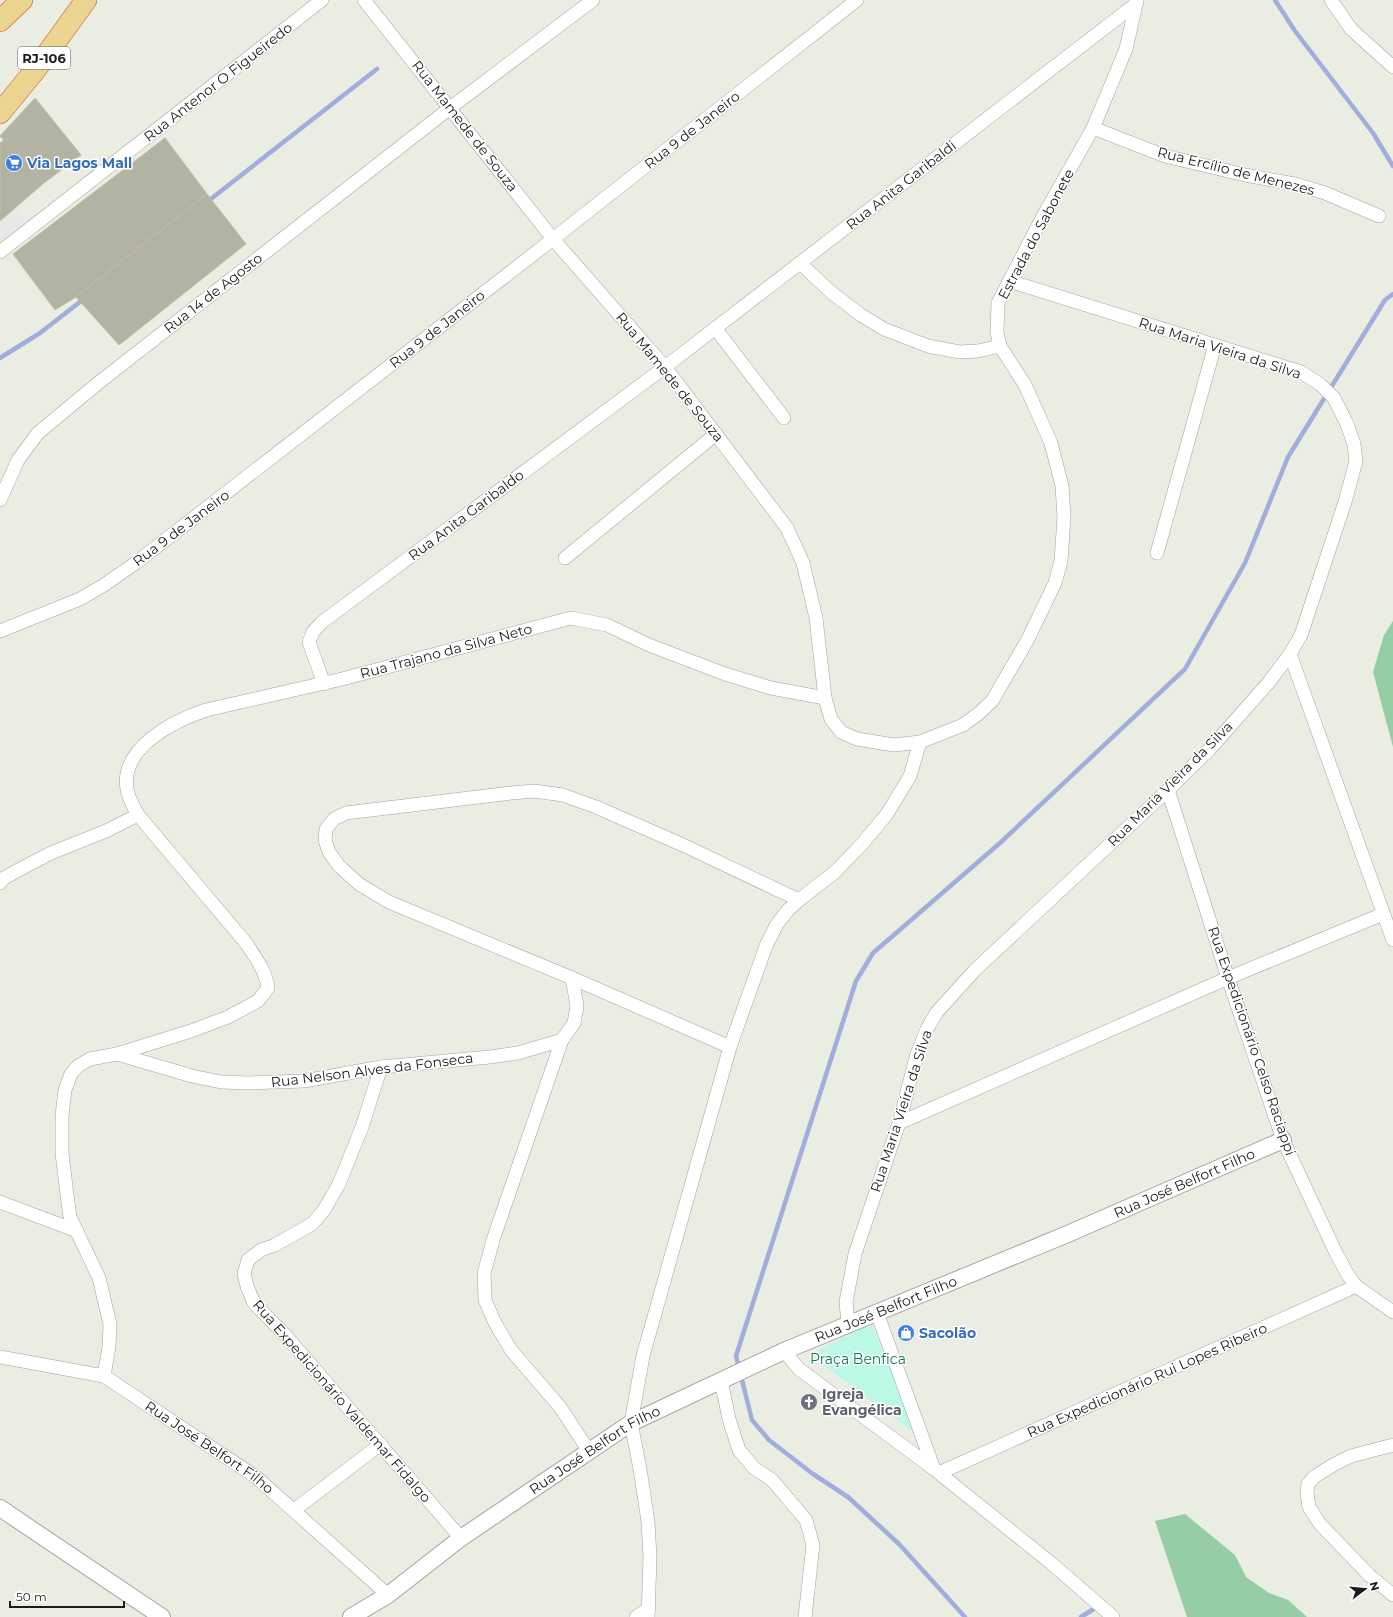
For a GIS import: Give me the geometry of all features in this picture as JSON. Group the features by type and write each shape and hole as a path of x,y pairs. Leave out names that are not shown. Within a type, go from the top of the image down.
{"highway":[{"path":"0,21 22,0"},
{"name":"RJ-106","path":"0,113 36,69 86,0"}],"street":[{"name":"Rua Antenor O Figueiredo","path":"0,252 322,0"},
{"name":"Rua Mamede de Souza","path":"364,0 553,239 665,367 786,528 803,563 816,618 825,698 831,719 841,732 857,739 894,745 920,742"},
{"name":"Rua 14 de Agosto","path":"0,500 18,460 38,433 97,384 450,108 593,0"},
{"name":"Rua 9 de Janeiro","path":"0,630 80,599 104,585 137,562 553,239 857,0"},
{"path":"1331,0 1351,29 1393,67"},
{"name":"Estrada do Sabonete","path":"920,742 963,725 992,701 1027,641 1055,583 1061,561 1064,517 1062,486 1051,443 1025,384 1000,346 997,332 998,303 1041,220 1093,128 1126,49 1137,1"},
{"name":"Rua Anita Garibaldi","path":"665,367 1137,1"},
{"name":"Rua Ercílio de Menezes","path":"1093,128 1165,156 1295,184 1325,193 1379,216"},
{"path":"800,263 832,293 861,315 884,329 928,346 960,352 978,351 1000,346"},
{"name":"Rua Maria Vieira da Silva","path":"848,1324 846,1302 855,1254 899,1123 917,1054 927,1029 937,1012 975,970 1209,750 1269,682 1290,654 1301,636 1345,502 1356,461 1354,444 1347,424 1334,398 1321,385 1301,372 1009,281"},
{"path":"715,328 784,418"},
{"path":"1157,553 1215,345"},
{"name":"Rua Anita Garibaldo","path":"324,684 309,642 313,632 321,623 665,367"},
{"path":"565,558 716,434"},
{"name":"Rua Trajano da Silva Neto","path":"138,815 131,802 127,789 128,767 133,756 171,724 187,716 206,710 324,684 571,618 607,625 649,645 725,674 771,688 825,698"},
{"path":"1290,654 1393,940"},
{"path":"636,1617 648,1612 650,1557 648,1522 631,1423 643,1356 730,1047 766,946 777,924 788,910 799,900 835,872 862,844 887,814 910,776 920,742"},
{"name":"Rua Expedicionário Celso Raciappi","path":"1168,790 1228,978 1283,1140 1337,1255 1356,1286 1393,1312"},
{"path":"730,1047 572,978 389,902 359,884 339,866 329,852 325,840 326,829 334,819 346,813 511,793 534,792 563,794 683,845 799,900"},
{"path":"0,883 4,878 51,853 106,831 138,815"},
{"name":"Rua Nelson Alves da Fonseca","path":"104,1376 109,1347 110,1324 99,1278 70,1217 62,1152 62,1116 65,1090 70,1074 78,1066 90,1059 117,1054 191,1031 228,1017 258,1001 268,988 267,979 261,966 246,943 138,815"},
{"path":"899,1123 1228,978 1383,914"},
{"path":"572,978 576,1006 574,1023 562,1040 494,1237 484,1273 486,1300 495,1324 511,1350 560,1407 589,1451"},
{"name":"Rua Nelson Alves da Fonseca","path":"117,1054 192,1076 221,1082 248,1083 304,1081 381,1067 497,1056 518,1053 562,1040"},
{"name":"Rua Expedicionário Valdemar Fidalgo","path":"381,1067 362,1127 339,1184 324,1210 312,1224 295,1235 261,1250 248,1260 244,1274 247,1286 254,1302 381,1444 461,1538"},
{"name":"Rua José Belfort Filho","path":"351,1617 388,1595 461,1538 631,1423 784,1351 1070,1233 1283,1140"},
{"path":"0,1202 77,1230"},
{"name":"Rua Expedicionário Rui Lopes Ribeiro","path":"937,1471 1356,1286"},
{"path":"877,1313 937,1471"},
{"path":"784,1351 799,1369 937,1471 1051,1563 1113,1617"},
{"name":"Rua José Belfort Filho","path":"0,1357 104,1376 256,1477 388,1595"},
{"path":"721,1380 729,1420 738,1450 754,1468 772,1480 806,1520 813,1545 806,1617"},
{"path":"294,1510 381,1444"},
{"path":"1393,1445 1352,1456 1333,1465 1314,1477 1308,1484 1307,1493 1309,1507 1320,1524 1369,1576 1393,1595"},
{"path":"0,1508 162,1617"}],"green space":[{"path":"1393,621 1393,747 1373,672 1384,635"},
{"name":"Praça Benfica","path":"871,1323 920,1437 810,1355"},
{"path":"1185,1514 1235,1555 1246,1577 1269,1593 1288,1600 1307,1617 1187,1617 1155,1521"}],"shaded area":[{"path":"15,208 25,222 0,242 0,221"}],"building":[{"path":"35,98 81,155 44,183 0,136"},
{"name":"Via Lagos Mall","path":"6,138 44,183 0,221 0,143"},
{"path":"165,138 207,194 76,297 55,310 13,254"},
{"path":"207,194 246,244 119,345 76,297"}],"waterway":[{"path":"1275,0 1295,31 1373,133 1393,166"},
{"path":"207,202 377,69"},
{"path":"965,1617 899,1544 848,1497 813,1474 769,1440 752,1420 736,1356 856,981 873,953 1000,843 1185,669 1245,563 1288,457 1385,300 1393,294"},
{"path":"0,358 40,333 85,298"},
{"path":"1081,1617 1097,1607"}],"place":[{"name":"Via Lagos Mall","path":"14,163"},
{"name":"Sacolão","path":"906,1333"},
{"name":"Igreja Evangélica","path":"809,1402"}]}
